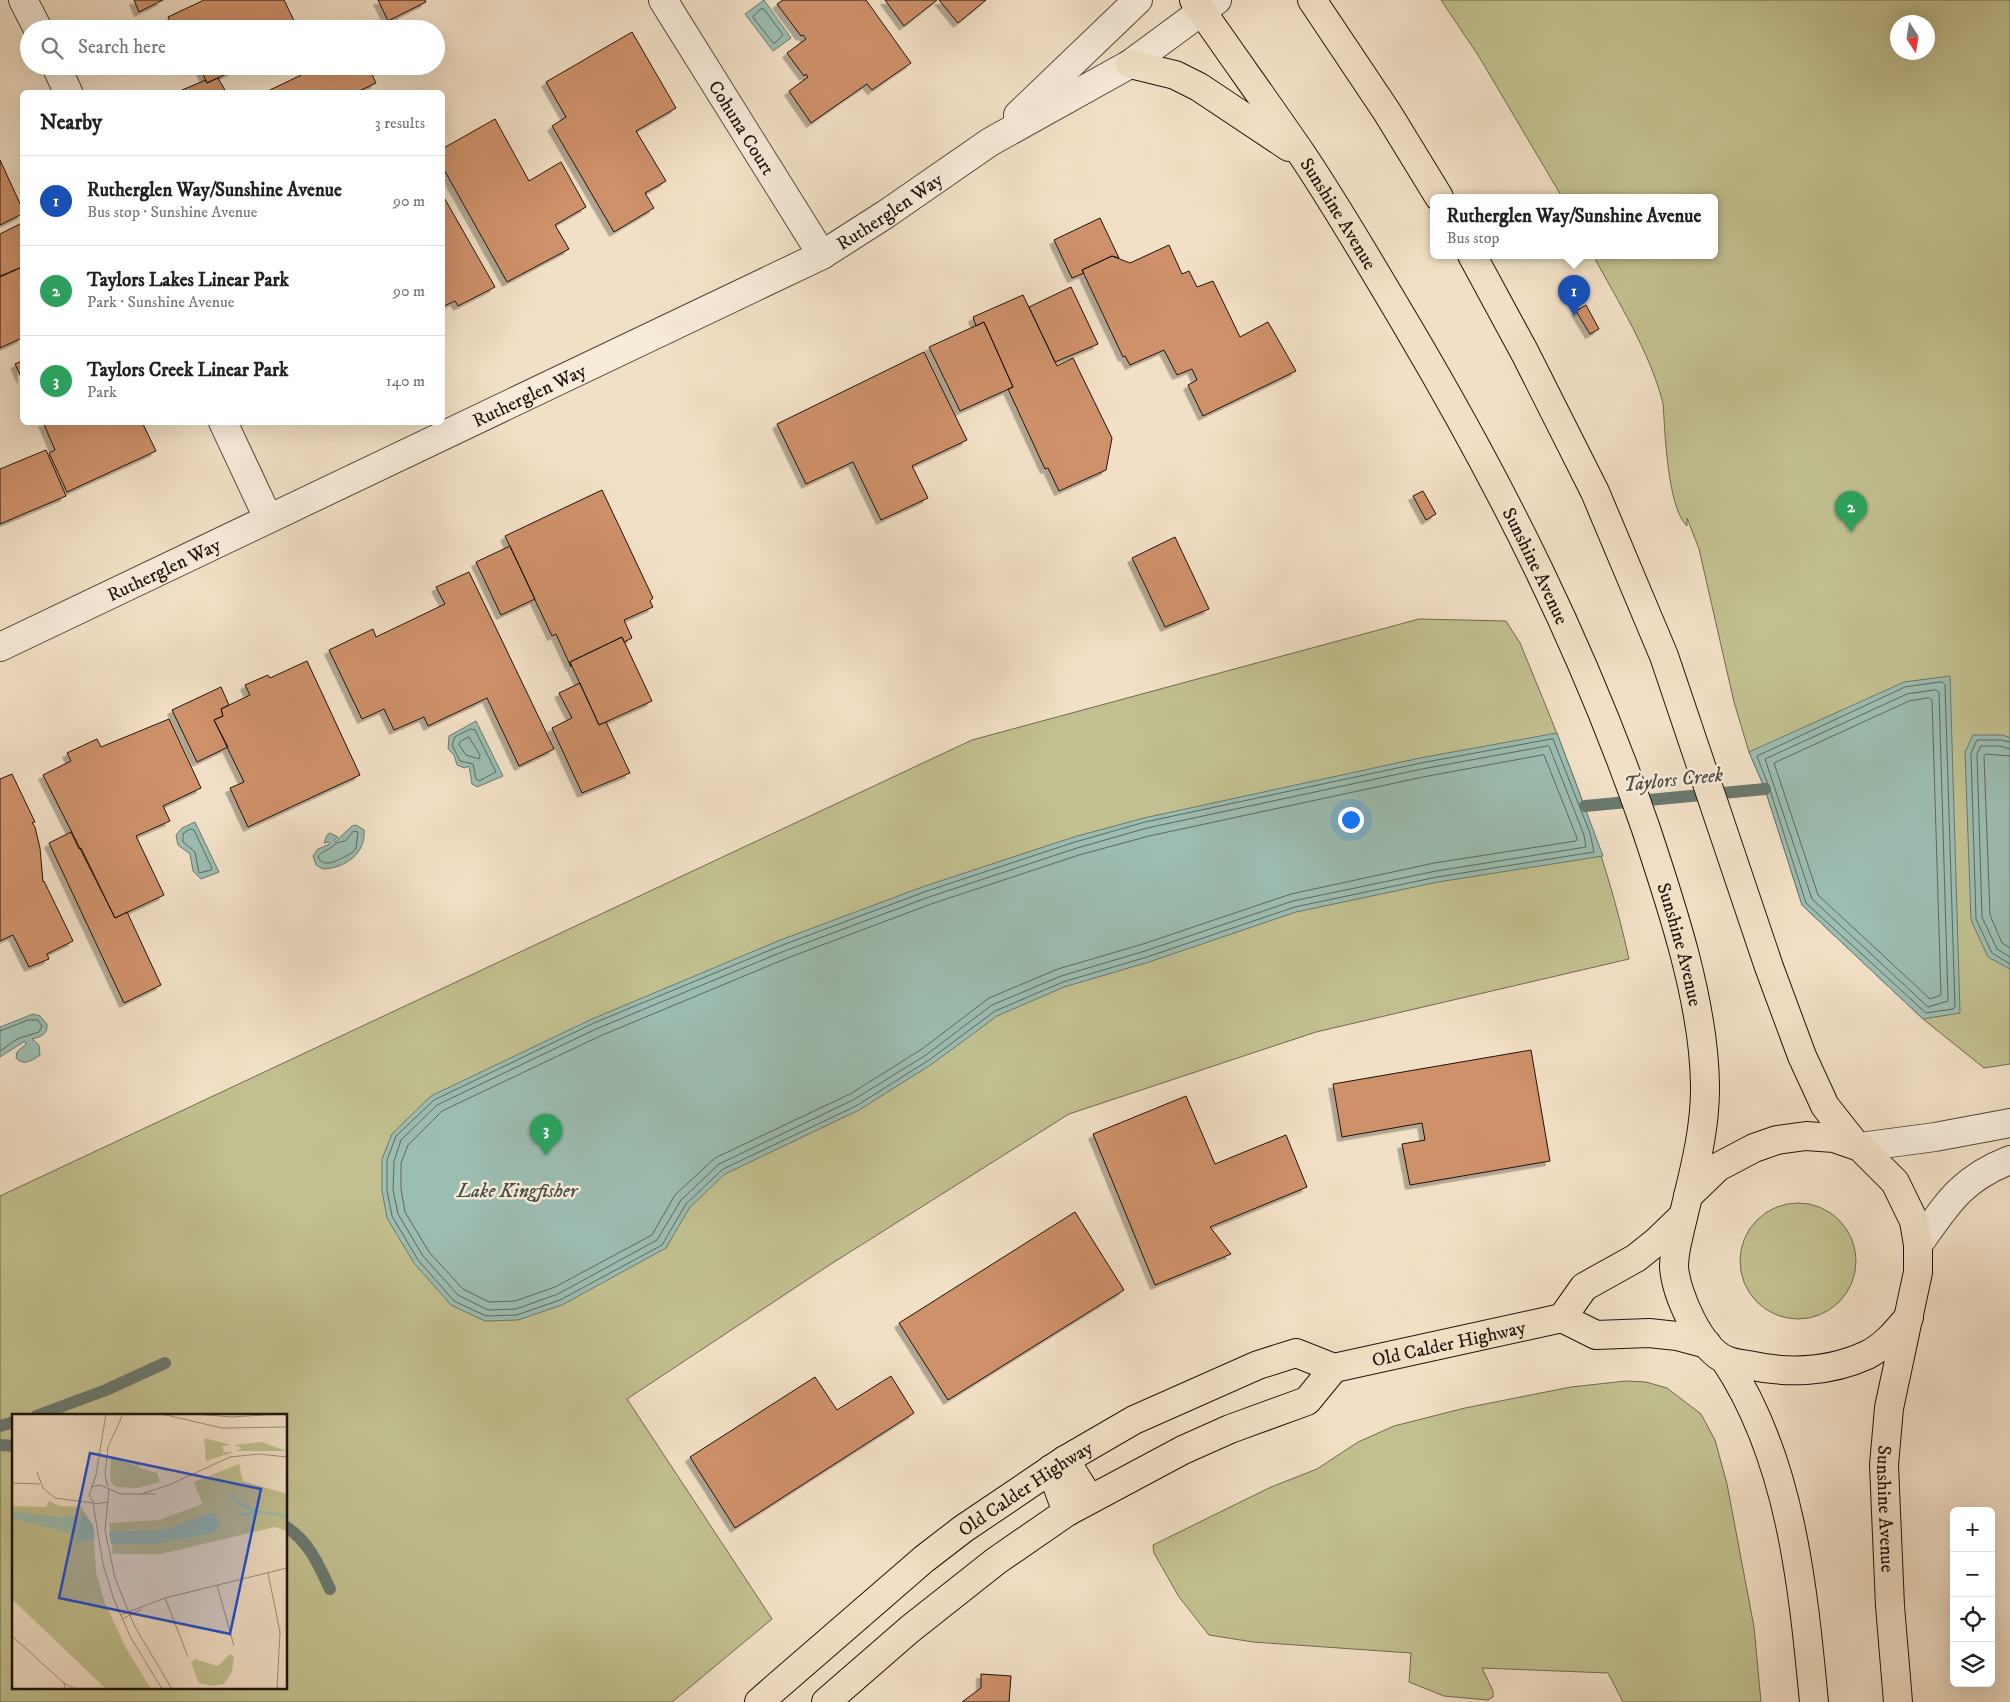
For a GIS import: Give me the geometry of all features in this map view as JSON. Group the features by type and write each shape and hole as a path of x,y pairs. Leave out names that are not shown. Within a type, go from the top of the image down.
{"main road":[{"path":"1312,0 1387,112 1438,194"},
{"name":"Sunshine Avenue","path":"1204,4 1303,156 1410,330 1506,501 1563,618 1608,722 1660,872 1693,994 1706,1082 1702,1132 1685,1206 1674,1267 1684,1306 1716,1352"},
{"path":"1130,64 1175,75 1199,88 1303,156"},
{"path":"1474,259 1525,353 1595,492 1664,656 1802,1056 1825,1106 1858,1145"},
{"path":"1858,1145 1834,1138 1806,1136 1777,1140 1731,1159 1718,1167 1656,1242 1636,1258 1584,1287 1562,1318 1596,1335 1649,1333 1677,1336 1763,1369 1790,1371 1816,1370 1838,1365 1868,1354 1890,1339 1910,1318"},
{"name":"Sunshine Avenue","path":"1858,1145 1895,1182 1914,1221 1918,1245 1918,1272 1910,1318 1889,1408 1884,1465 1890,1606 1898,1702"},
{"name":"Old Calder Highway","path":"759,1702 924,1559 963,1529 1058,1464 1134,1420 1258,1365 1296,1354 1334,1368 1562,1318"},
{"path":"1716,1352 1752,1404 1778,1473 1798,1572 1814,1702"},
{"path":"826,1702 910,1629 996,1561 1078,1505 1191,1446 1230,1429 1307,1401 1334,1368"},
{"path":"1058,1464 1078,1505"}],"street":[{"path":"23,0 33,20"},
{"name":"Cohuna Court","path":"663,0 822,255"},
{"name":"Rutherglen Way","path":"990,142 1138,0"},
{"name":"Rutherglen Way","path":"0,647 822,255 886,214 990,142 1130,64 1204,4"},
{"path":"60,75 67,90"},
{"path":"224,425 268,518"},
{"path":"1858,1145 1936,1137 2010,1123"},
{"path":"1918,1245 1946,1206 1967,1182 1981,1173 2010,1160"}],"shaded area":[{"path":"1441,0 2010,0 2010,1064 1984,1068 1923,1019 1802,905 1765,789 1749,752 1734,702 1699,549 1687,518 1687,526 1680,516 1675,503 1668,468 1663,403 1657,383 1641,345 1595,259 1718,259 1718,194 1560,194 1478,55"},
{"path":"1419,619 1506,621 1520,643 1582,799 1608,878 1629,959 1316,1032 1069,1114 831,1264 627,1399 772,1619 672,1702 0,1702 0,1196 972,740"},
{"path":"1798,1203 1820,1207 1839,1220 1852,1239 1856,1261 1852,1283 1839,1302 1820,1315 1798,1319 1776,1315 1757,1302 1744,1283 1740,1261 1744,1239 1757,1220 1776,1207"},
{"path":"1626,1381 1646,1382 1667,1388 1701,1414 1715,1440 1727,1484 1754,1627 1761,1702 1623,1702 1608,1673 1482,1668 1493,1691 1493,1697 1488,1700 1444,1696 1409,1682 1411,1653 1253,1642 1209,1635 1179,1597 1154,1553 1153,1545 1271,1487 1317,1469 1358,1442 1394,1426 1465,1408 1571,1387"}],"water":[{"path":"764,0 791,38 773,51 745,14"},
{"path":"1950,676 1960,1013 1923,1019 1802,905 1765,789 1749,752 1904,682"},
{"path":"476,721 503,776 477,787 472,784 469,766 465,768 457,765 454,755 448,749 449,736"},
{"name":"Lake Kingfisher","path":"1557,733 1603,856 1438,882 1296,912 1149,962 1064,987 997,1016 932,1064 859,1110 725,1174 690,1207 666,1248 562,1305 518,1320 485,1321 451,1305 414,1263 387,1218 382,1191 382,1159 392,1134 431,1096 592,1019 778,941 925,886 1074,837 1144,818 1420,758"},
{"path":"1973,735 2003,735 2010,738 2010,969 1988,957 1971,920 1965,752"},
{"path":"195,822 219,872 201,879 193,871 190,854 178,845 176,835 182,828"},
{"path":"356,825 364,830 364,839 358,853 339,866 323,869 316,865 313,856 318,849 330,844 329,842 324,843 327,835 330,833 338,837 334,840 335,842 352,826"},
{"path":"33,1014 40,1016 47,1024 45,1033 32,1039 39,1045 40,1055 31,1061 25,1062 16,1058 17,1052 26,1044 25,1041 0,1057 0,1027"}],"building":[{"path":"134,0 163,0 139,12"},
{"path":"204,0 284,0 294,20 170,20 168,17"},
{"path":"378,0 425,0 426,2 388,20"},
{"path":"783,0 866,0 911,63 872,90 867,84 811,123 789,91 808,77 806,74 804,76 787,53 806,39 803,35 801,36 777,4"},
{"path":"885,0 937,0 904,26"},
{"path":"939,0 986,0 958,23"},
{"path":"632,32 676,108 636,131 666,181 645,193 654,208 614,232 552,126 566,117 546,82"},
{"path":"203,75 224,75 207,83"},
{"path":"301,75 372,75 376,83 361,90 270,90"},
{"path":"218,78 225,90 182,90 206,80 207,83"},
{"path":"495,119 529,181 561,162 586,207 555,225 569,249 507,282 445,171 445,147"},
{"path":"0,160 20,204 20,215 0,225"},
{"path":"445,199 495,287 458,306 455,301 445,306"},
{"path":"1100,218 1119,258 1112,256 1082,270 1084,273 1072,278 1054,240"},
{"path":"20,224 20,268 0,277 0,234"},
{"path":"1169,245 1182,274 1189,271 1197,287 1213,281 1240,337 1268,322 1296,371 1203,416 1188,385 1197,380 1192,369 1177,375 1164,350 1130,365 1125,356 1123,357 1082,270 1112,256 1130,263"},
{"path":"20,268 20,339 0,348 0,276"},
{"path":"1071,287 1098,344 1055,362 1029,307"},
{"path":"1023,295 1057,366 1073,358 1112,438 1106,470 1059,491 1048,468 1045,469 1008,389 1013,387 984,322 976,326 973,317"},
{"path":"1586,305 1599,329 1590,334 1576,311"},
{"path":"984,322 1013,387 960,411 929,347"},
{"path":"924,352 967,440 912,466 928,498 881,520 853,462 806,484 777,424"},
{"path":"20,362 20,375 15,364"},
{"path":"44,425 143,425 156,451 67,492 49,453 55,450"},
{"path":"46,450 66,496 0,524 0,469"},
{"path":"602,490 653,598 650,601 653,607 624,620 632,638 624,642 622,637 570,662 571,667 556,634 552,636 505,536"},
{"path":"1423,491 1436,514 1426,520 1413,496"},
{"path":"1175,537 1209,609 1165,627 1132,558"},
{"path":"510,546 535,599 501,615 476,562"},
{"path":"469,572 554,749 519,766 487,698 428,726 424,717 394,730 384,709 362,719 329,650 373,629 376,637 445,604 436,587"},
{"path":"622,637 652,701 599,725 570,662"},
{"path":"307,661 360,775 248,827 230,788 244,782 214,720 223,716 221,709 250,695 245,685 268,675 270,678"},
{"path":"580,683 599,725 606,722 630,773 582,793 552,728 572,718 559,693"},
{"path":"221,687 229,705 221,709 223,716 214,720 228,747 197,762 172,710"},
{"path":"169,719 201,788 163,806 170,821 136,836 164,895 115,918 43,775 71,761 67,753 97,739 101,747"},
{"path":"12,774 35,822 32,823 35,827 40,848 43,882 73,941 47,954 49,959 29,967 13,935 0,941 0,779"},
{"path":"71,832 79,849 81,848 115,918 127,912 161,985 124,1003 49,843"},
{"path":"1531,1050 1550,1161 1410,1185 1402,1144 1425,1140 1422,1123 1342,1137 1333,1084"},
{"path":"1186,1096 1215,1164 1286,1135 1307,1187 1210,1227 1231,1254 1155,1285 1093,1134"},
{"path":"1075,1212 1124,1290 948,1400 899,1323"},
{"path":"891,1376 914,1413 735,1528 690,1457 815,1377 837,1410"},
{"path":"981,1674 1011,1676 1009,1702 962,1702 981,1688"}],"waterway":[{"name":"Taylors Creek","path":"1585,806 1765,789"},
{"name":"Taylors Creek","path":"41,1414 106,1390 165,1363"},
{"name":"Taylors Creek","path":"0,1426 12,1423"},
{"path":"0,1445 12,1446"},
{"path":"288,1528 301,1539 307,1547 330,1589"}],"place":[{"name":"Rutherglen Way/Sunshine Avenue","path":"1574,316"},
{"name":"Taylors Lakes Linear Park","path":"1851,532"},
{"name":"Taylors Creek Linear Park","path":"546,1155"}]}
